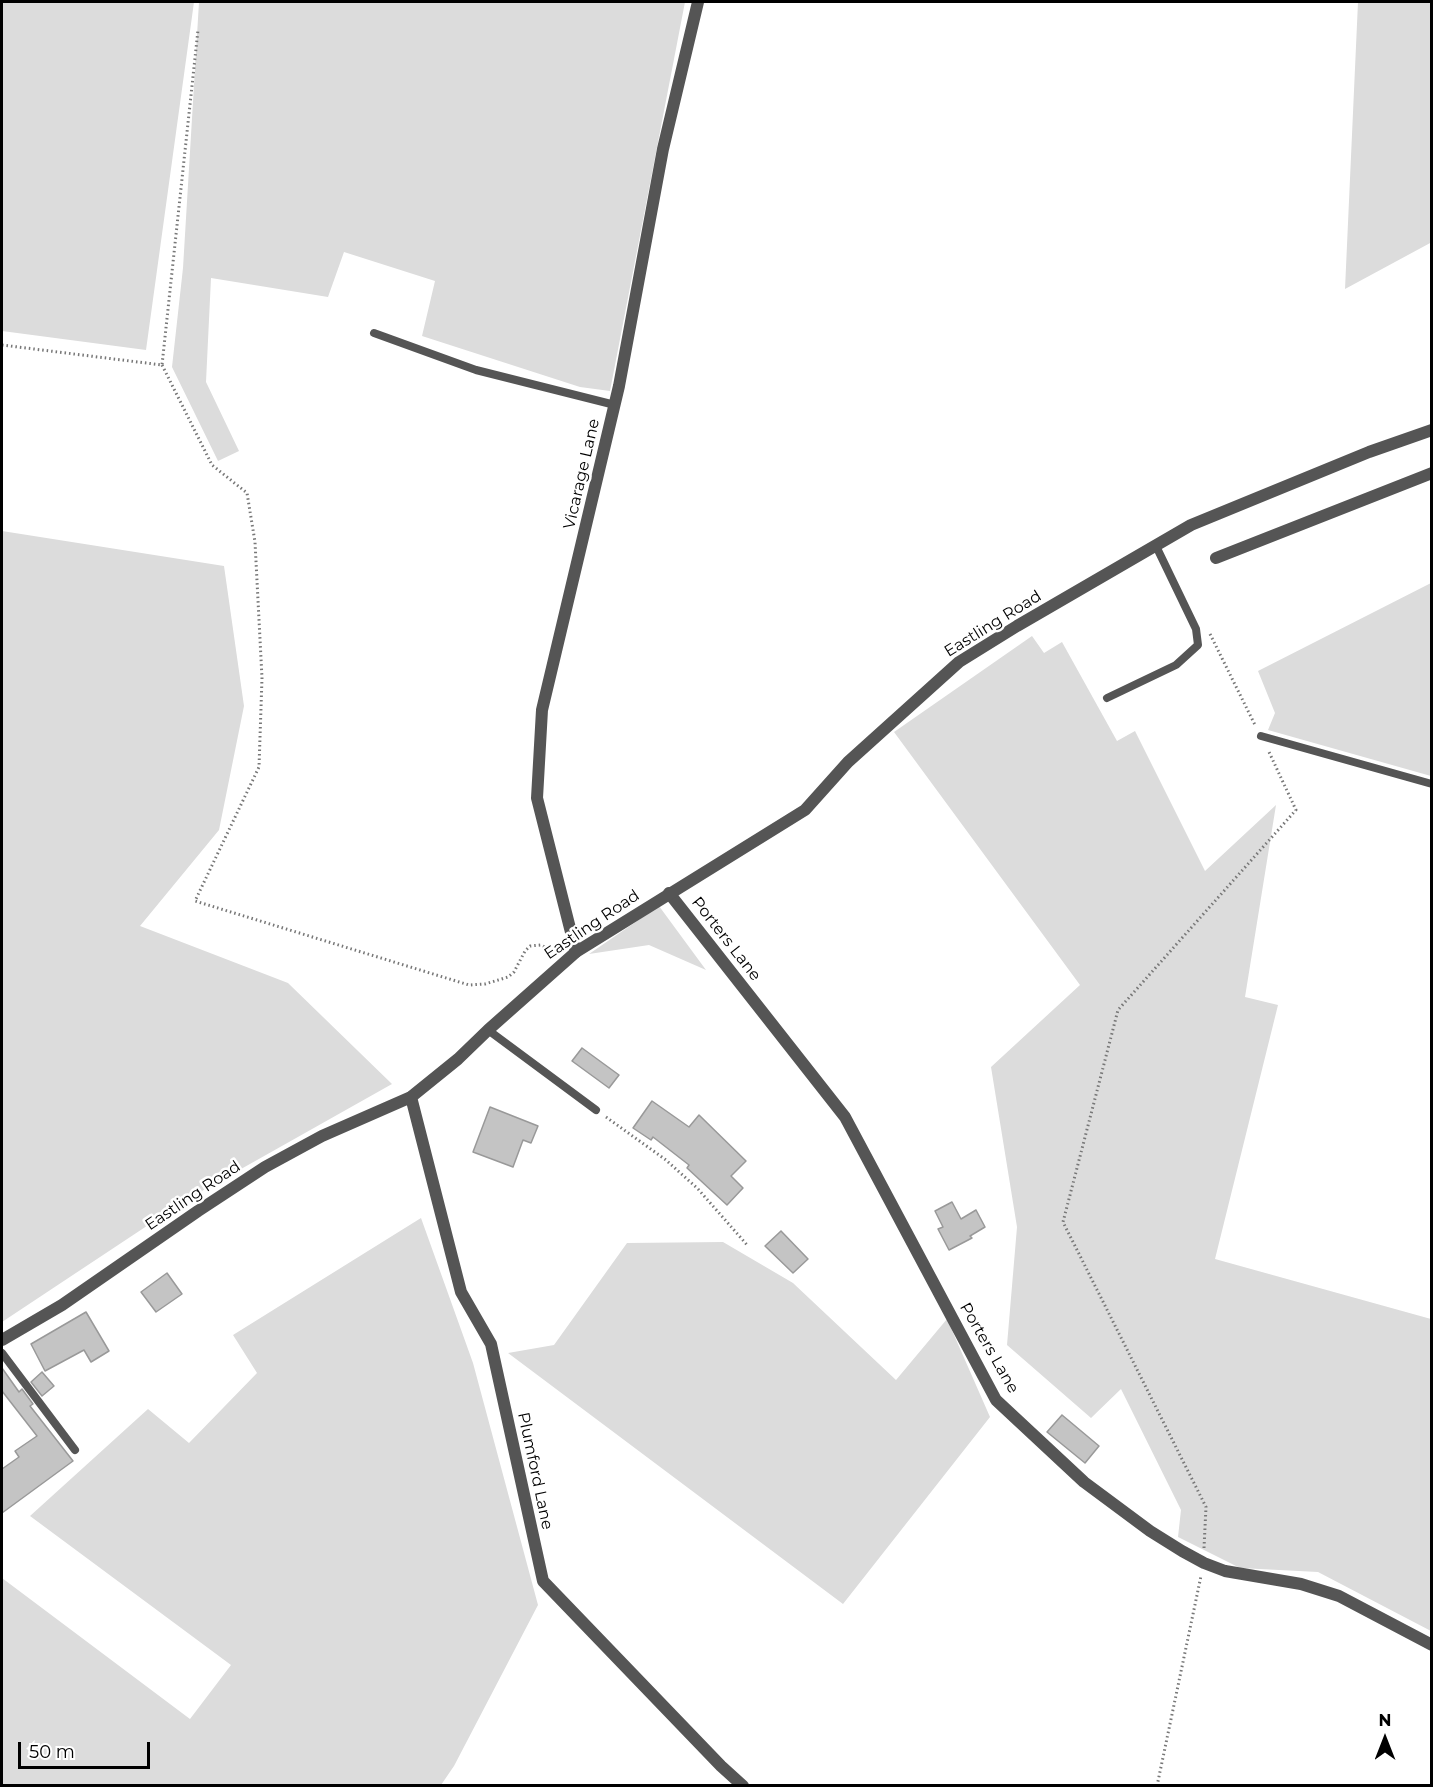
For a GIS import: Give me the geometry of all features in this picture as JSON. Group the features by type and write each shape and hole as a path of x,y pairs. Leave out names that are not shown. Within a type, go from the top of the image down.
{"street":[{"name":"Vicarage Lane","path":"576,952 537,798 542,710 615,405 663,149 698,2"},
{"name":"Eastling Road","path":"2,1340 62,1305 265,1167 322,1136 411,1097 458,1059 576,952 805,810 848,762 959,662 1191,525 1369,452 1431,430"},
{"path":"1216,558 1431,473"},
{"name":"Porters Lane","path":"669,893 845,1117 996,1400 1084,1482 1150,1531 1204,1563 1225,1571 1319,1589 1339,1596 1431,1645"},
{"path":"411,1097 418,1106 427,1132 438,1184"},
{"name":"Plumford Lane","path":"411,1097 461,1292 491,1344 543,1581 721,1766 743,1785"}],"lane":[{"path":"374,333 476,370 615,405"},
{"path":"1107,698 1176,665 1198,645 1196,628 1156,546"},
{"path":"1262,736 1431,784"},
{"path":"488,1030 596,1110"},
{"path":"2,1353 75,1450"}],"path":[{"path":"198,30 162,365 212,465 247,493 255,542 262,678 259,767 195,901 469,985 478,986 508,977 514,972 525,951 534,945 548,948 564,961"},
{"path":"2,345 162,365"},
{"path":"1157,1785 1204,1563 1206,1507 1063,1222 1118,1010 1296,810 1262,736 1210,634"},
{"path":"596,1110 666,1160 698,1189 748,1246"}],"shaded area":[{"path":"2,2 194,2 146,350 2,331"},
{"path":"199,2 685,2 610,391 580,387 422,336 435,281 344,252 328,297 211,278 206,382 239,451 218,461 172,367 183,268"},
{"path":"1358,2 1431,2 1432,242 1345,289"},
{"path":"2,531 224,566 244,706 219,830 140,926 288,983 392,1084 186,1200 2,1322"},
{"path":"1431,583 1431,776 1268,730 1275,713 1258,671"},
{"path":"1032,636 1044,653 1062,642 1117,741 1135,731 1205,871 1276,805 1245,997 1278,1005 1215,1259 1431,1319 1431,1631 1318,1572 1240,1568 1178,1537 1181,1510 1121,1389 1091,1418 1007,1345 1017,1227 991,1067 1080,985 894,732"},
{"path":"659,906 706,970 649,945 589,954"},
{"path":"421,1218 473,1363 538,1605 454,1766 441,1785 2,1785 2,1578 190,1719 231,1665 30,1516 148,1409 189,1443 257,1373 233,1335"},
{"path":"723,1242 793,1283 896,1380 947,1319 990,1417 843,1604 508,1353 554,1345 627,1243"}],"building":[{"path":"582,1048 619,1075 609,1088 572,1061"},
{"path":"652,1101 689,1127 699,1115 746,1161 731,1176 743,1188 727,1205 687,1168 689,1165 653,1137 651,1140 633,1128"},
{"path":"490,1107 538,1126 531,1143 523,1140 513,1167 473,1152"},
{"path":"952,1202 961,1219 976,1210 985,1227 970,1236 972,1238 949,1250 938,1229 943,1227 935,1211"},
{"path":"781,1231 808,1259 793,1273 765,1246"},
{"path":"167,1273 182,1294 156,1312 141,1292"},
{"path":"86,1312 109,1351 91,1362 84,1350 45,1371 31,1344"},
{"path":"2,1368 19,1392 22,1389 33,1404 30,1406 73,1461 2,1513 2,1469 19,1457 15,1451 37,1436 2,1391"},
{"path":"42,1372 54,1386 42,1396 31,1382"},
{"path":"1062,1415 1099,1446 1085,1463 1047,1432"}]}
